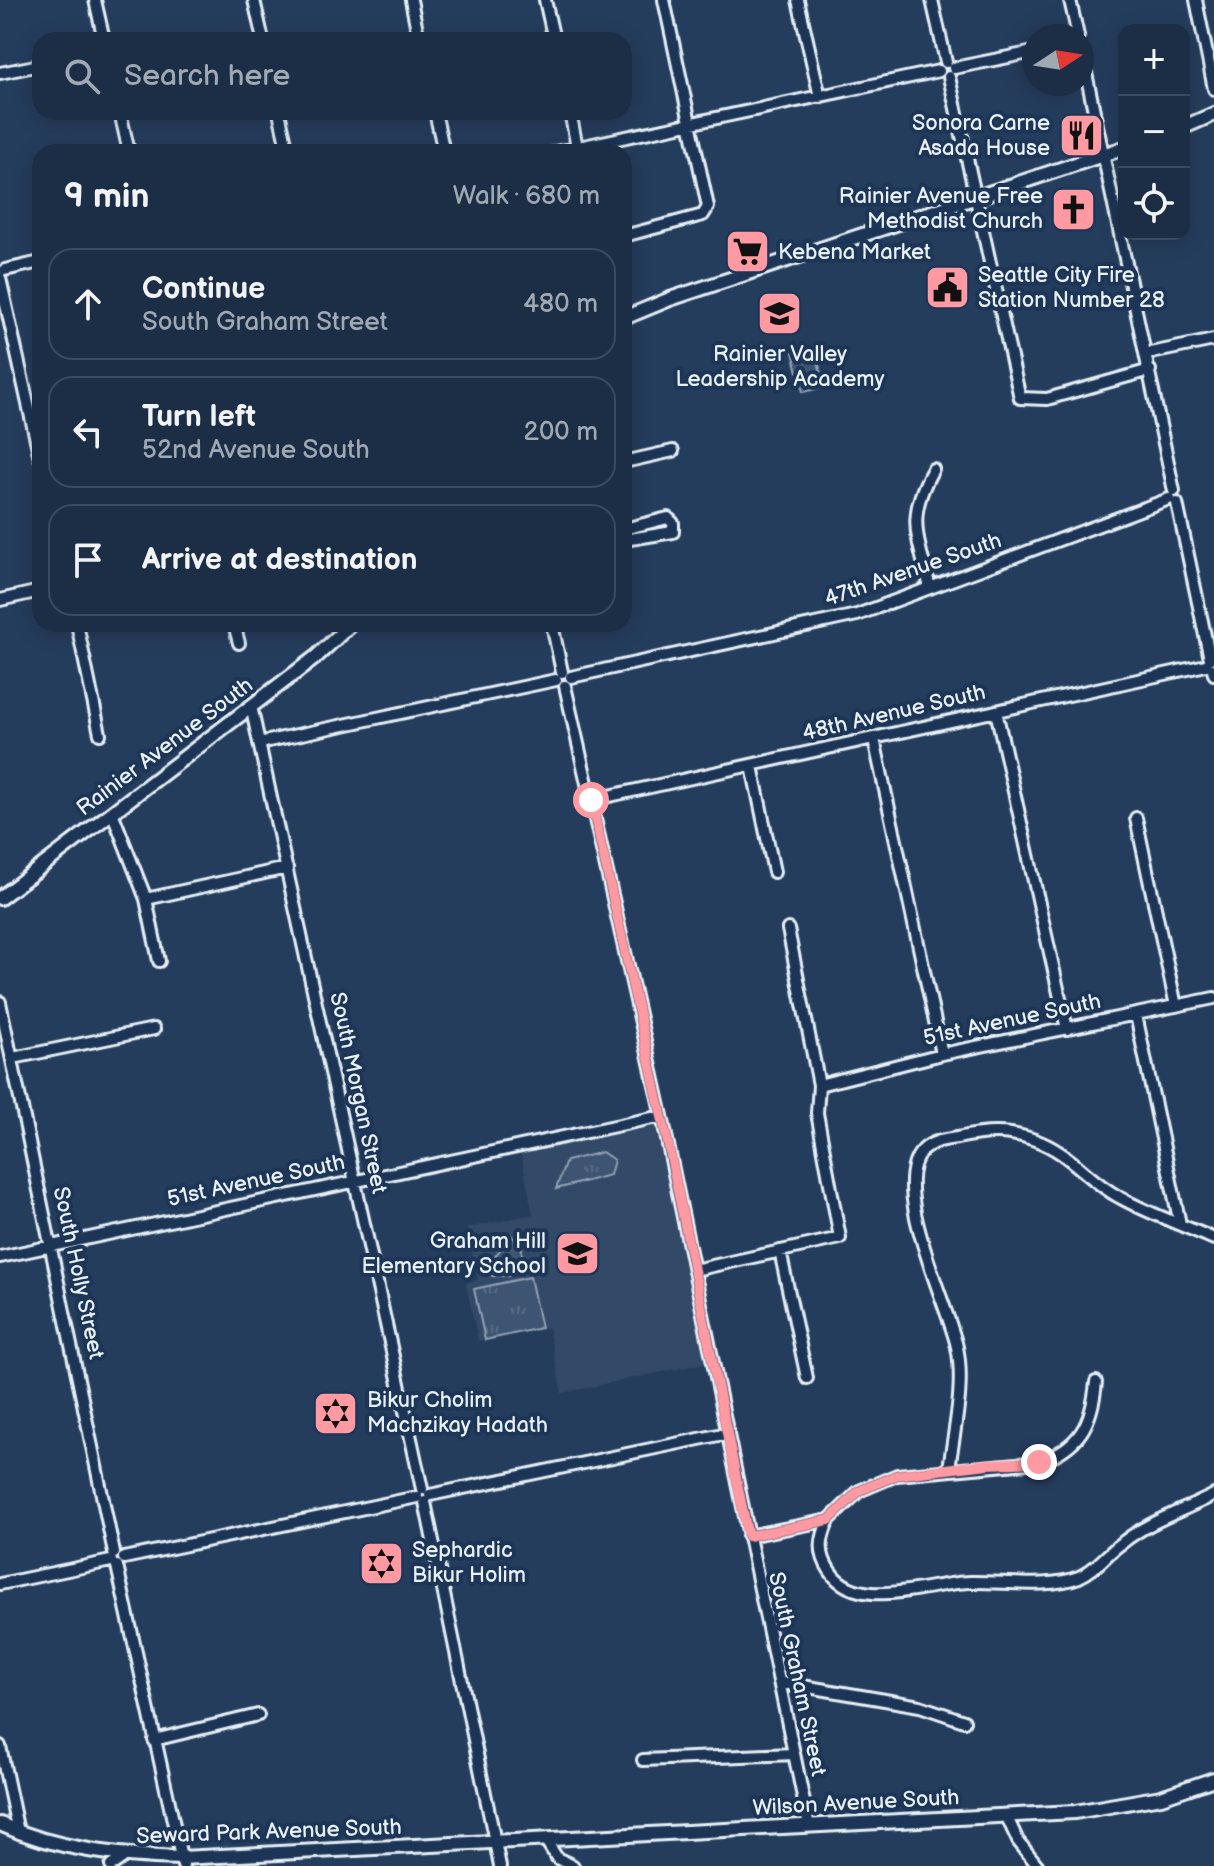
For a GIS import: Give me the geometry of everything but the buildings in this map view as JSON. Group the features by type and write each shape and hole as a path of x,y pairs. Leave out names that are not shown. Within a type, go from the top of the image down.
{"main road":[{"path":"1190,124 1214,114"},
{"path":"632,315 670,299 1118,150"},
{"name":"Rainier Avenue South","path":"0,898 251,706 341,632"},
{"name":"Wilson Avenue South","path":"495,1842 1114,1808 1214,1779"},
{"name":"Seward Park Avenue South","path":"0,1824 42,1841 125,1856 182,1862 495,1842"}],"street":[{"path":"95,0 102,32"},
{"path":"254,0 261,32"},
{"path":"411,0 417,32"},
{"path":"545,0 552,32"},
{"path":"632,234 703,215 708,207 664,0"},
{"path":"798,0 820,97"},
{"path":"932,0 1007,344 1007,360 1011,363 1020,398 1035,402 1150,370"},
{"path":"1070,0 1075,24"},
{"path":"1196,0 1214,89"},
{"path":"603,144 1022,54"},
{"path":"0,73 32,67"},
{"path":"1091,96 1150,370 1173,498 1212,666"},
{"path":"122,120 127,144"},
{"path":"281,120 286,144"},
{"path":"437,120 442,144"},
{"path":"572,120 577,144"},
{"path":"32,264 1,273 32,420"},
{"path":"1146,354 1214,340"},
{"path":"632,460 673,451"},
{"path":"930,588 915,519 919,493 933,469"},
{"name":"47th Avenue South","path":"259,743 857,615 1173,498"},
{"path":"632,527 668,518 673,523 673,532 632,539"},
{"path":"0,600 32,593"},
{"path":"79,632 100,734"},
{"path":"236,632 239,643"},
{"name":"South Graham Street","path":"554,632 662,1116 809,1826"},
{"name":"48th Avenue South","path":"591,800 1212,666"},
{"name":"South Morgan Street","path":"251,706 356,1181 500,1866"},
{"path":"996,711 1067,1029"},
{"path":"874,739 942,1054"},
{"path":"752,766 774,872"},
{"path":"112,812 146,899 159,961"},
{"path":"1136,818 1176,1006"},
{"path":"146,899 287,868"},
{"path":"694,1270 840,1238 817,1113 819,1085 788,929"},
{"name":"51st Avenue South","path":"819,1085 942,1054 1214,998"},
{"name":"South Holly Street","path":"0,1002 182,1862"},
{"path":"1136,1015 1180,1224"},
{"path":"13,1058 154,1029"},
{"name":"51st Avenue South","path":"0,1257 662,1116"},
{"path":"949,1469 960,1376 958,1350 928,1264 913,1199 913,1172 922,1150 933,1143 976,1134 1010,1132 1061,1151 1117,1196 1214,1239"},
{"path":"780,1251 807,1378"},
{"path":"1096,1382 1090,1419 1084,1433 1070,1447 1039,1462 949,1469 878,1481 842,1504 821,1536 821,1550 833,1576 862,1591 879,1593 965,1582 1070,1580 1096,1568 1121,1543 1154,1522 1214,1495"},
{"path":"0,1584 728,1433"},
{"path":"748,1536 829,1520"},
{"path":"779,1682 920,1706 964,1721"},
{"path":"154,1740 258,1715"},
{"path":"0,1746 18,1832"},
{"path":"643,1760 794,1754"},
{"path":"1006,1815 1018,1841 1038,1866"},
{"path":"545,1839 557,1858 573,1866"},
{"path":"111,1866 125,1856"}],"shaded area":[{"name":"Graham Hill Elementary School","path":"655,1126 705,1363 562,1393 548,1327 478,1341 466,1283 478,1280 467,1228 533,1214 521,1154"}],"green space":[{"path":"815,347 824,387 803,392 793,352"},
{"path":"602,1152 614,1160 610,1175 556,1189 566,1161"},
{"path":"511,1235 522,1248 521,1265 509,1276 492,1276 485,1270"},
{"path":"530,1277 541,1328 485,1340 474,1289"}],"place":[{"name":"Sonora Carne Asada House","path":"1081,136"},
{"name":"Rainier Avenue Free Methodist Church","path":"1074,209"},
{"name":"Kebena Market","path":"747,252"},
{"name":"Seattle City Fire Station Number 28","path":"947,288"},
{"name":"Rainier Valley Leadership Academy","path":"780,313"},
{"name":"Graham Hill Elementary School","path":"577,1254"},
{"name":"Bikur Cholim Machzikay Hadath","path":"336,1413"},
{"name":"Sephardic Bikur Holim","path":"381,1563"}],"route":[{"path":"591,800 671,1157 748,1536 829,1520 842,1504 859,1491 897,1475 988,1464 1039,1462"}]}
